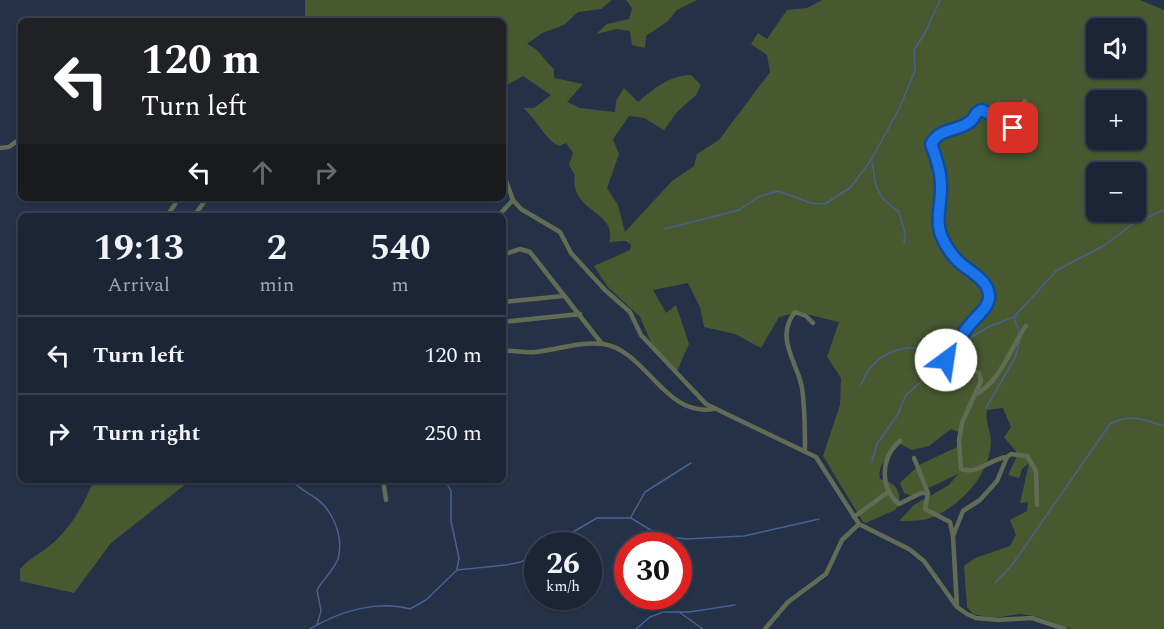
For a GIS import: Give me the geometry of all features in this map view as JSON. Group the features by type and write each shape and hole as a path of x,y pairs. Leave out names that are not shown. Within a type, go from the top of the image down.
{"street":[{"path":"1024,101 1010,135 1003,135 997,118 982,110 966,123 936,135 931,144 941,183 939,222 941,235 957,260 987,285 990,294 984,311 974,318 959,338 958,348 947,356 946,360 978,373 981,381 962,423 959,440 961,469 967,471 989,466 998,458 1011,454 1027,456 1033,466 1038,484 1036,505"},
{"path":"0,148 9,147 18,140"},
{"path":"506,181 513,200 521,209 560,232 571,253 630,312 641,334 651,346 713,409 806,450 820,463 859,524 909,549 924,561 957,607 976,618 1032,618 1065,629"},
{"path":"501,213 513,200"},
{"path":"506,254 527,249 602,344"},
{"path":"506,302 563,296"},
{"path":"806,450 800,377 792,363 786,340 789,320 795,312 806,316 813,323"},
{"path":"506,322 580,314"},
{"path":"975,395 989,386 1008,361 1026,326"},
{"path":"506,351 533,352 559,346 602,344 617,349 684,406 698,411 713,409"},
{"path":"900,441 893,447 884,471 888,492 899,504 921,493 928,493"},
{"path":"953,536 963,510 980,500 998,481 1007,457"},
{"path":"914,458 928,493 926,509 950,522 953,536 957,607"},
{"path":"383,483 386,500"},
{"path":"854,517 888,492"},
{"path":"765,629 788,602 826,574 842,540 859,524"}],"green space":[{"path":"305,0 612,0 601,9 578,12 564,25 542,33 527,44 536,49 554,69 554,78 583,84 567,102 580,108 615,112 616,101 624,88 638,102 662,84 683,76 691,75 701,85 696,95 677,112 664,130 644,118 629,116 613,139 619,154 607,188 618,205 625,232 672,181 694,166 697,154 719,140 770,72 767,55 751,44 758,33 767,39 787,10 807,8 822,0 1140,0 1164,10 1164,629 1072,629 1035,616 1020,614 993,618 973,614 967,607 964,566 975,558 1010,546 1016,535 1010,520 1027,511 1028,502 1020,503 1029,463 1022,469 1019,478 1008,475 1018,454 1004,437 1011,427 1003,408 987,410 991,442 989,455 978,479 961,499 950,508 927,519 899,521 914,505 949,485 958,474 912,496 904,493 900,483 919,465 957,447 960,440 959,432 951,429 929,446 912,450 900,444 889,456 881,468 880,479 896,487 900,504 895,510 866,523 863,522 823,456 840,405 841,378 827,357 839,322 798,312 779,317 761,348 735,334 704,327 700,307 688,283 653,290 666,313 676,305 689,344 677,371 653,347 640,317 607,286 594,266 630,250 631,245 626,241 609,242 610,232 607,224 579,197 575,187 575,175 569,165 573,153 566,143 559,146 549,139 523,108 534,108 551,95 523,76 506,85 506,18 305,18"},
{"path":"626,0 697,0 677,10 668,21 646,36 645,48 632,45 630,31 617,29 596,34 607,24 629,19 632,8"},
{"path":"93,483 187,483 111,543 74,593 20,581 20,569 53,543 82,506"}],"waterway":[{"path":"665,229 739,210 758,197 778,191 811,203 825,204 851,187 871,160 899,109 915,71 914,50 925,33 940,0"},
{"path":"872,162 876,186 883,199 899,212 905,233 904,244"},
{"path":"872,461 877,444 898,414 906,395 923,380 938,351 959,345 988,327 1014,317 1057,270 1105,245 1131,225 1164,210"},
{"path":"1014,317 1019,332"},
{"path":"986,408 1015,358 1020,340"},
{"path":"861,385 873,364 891,352 913,348 937,351"},
{"path":"995,583 1012,565 1110,424 1131,418 1164,426"},
{"path":"631,517 645,492 691,463"},
{"path":"295,483 321,502 332,516 338,533 338,559 317,590 321,611 317,625"},
{"path":"447,483 451,491 451,521 459,558 457,569"},
{"path":"573,532 597,518 631,518 659,535 686,539 744,536 819,519"},
{"path":"310,629 346,612 359,609 385,606 410,609 426,600 457,570 506,565 524,560"},
{"path":"636,629 650,617 663,612 689,612 735,605"},
{"path":"679,612 703,629"}],"route":[{"path":"946,360 947,356 958,348 961,333 974,318 984,311 990,294 987,285 957,260 941,235 939,222 941,183 931,144 936,135 946,129 959,127 972,119 976,112 982,110 997,118 1003,135 1010,135 1013,128"}]}
